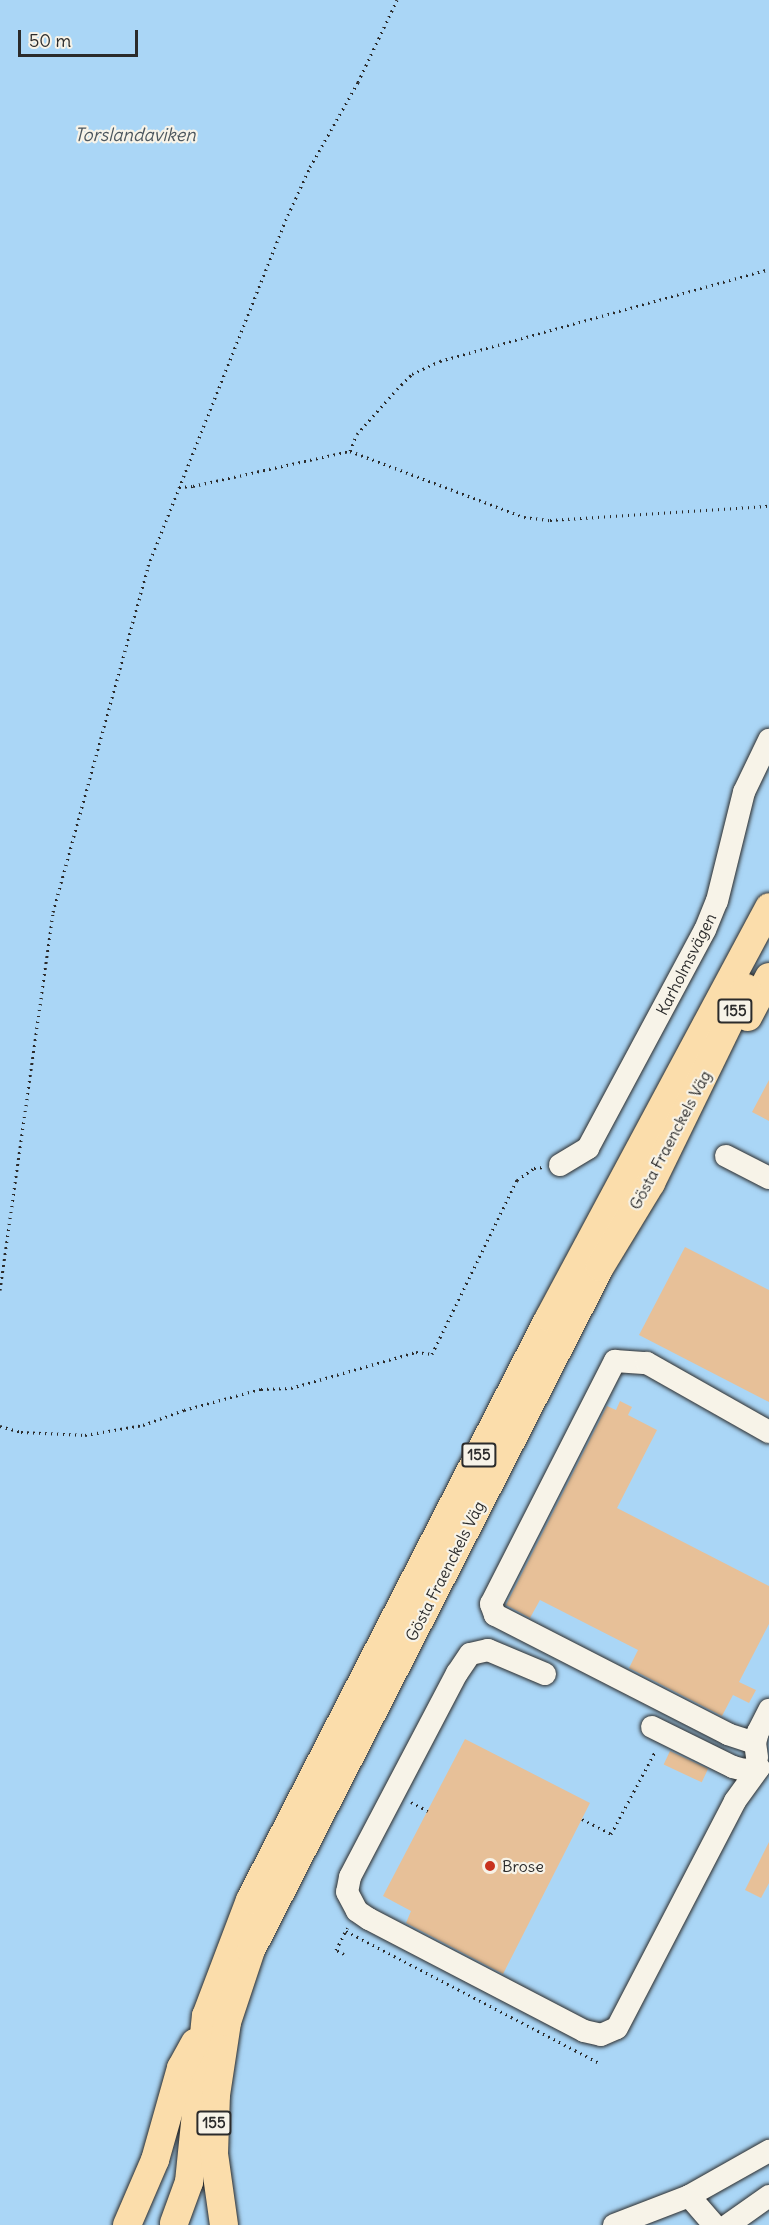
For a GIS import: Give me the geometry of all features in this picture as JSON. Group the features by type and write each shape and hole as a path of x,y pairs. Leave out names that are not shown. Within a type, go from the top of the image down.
{"main road":[{"name":"Gösta Fraenckels Väg","path":"173,2224 189,2182 205,2025 215,1988 250,1900 549,1318 769,908"},
{"name":"Gösta Fraenckels Väg","path":"224,2225 214,2154 216,2095 227,2022 251,1950 600,1267 651,1183 769,943"},
{"path":"703,1079 727,1052 743,1028 769,977"},
{"name":"Gösta Fraenckels Väg","path":"130,2218 155,2160 181,2068 205,2025"},
{"name":"155","path":"173,2224 194,2220 214,2225"}],"street":[{"name":"Karholmsvägen","path":"560,1165 588,1148 705,930 717,901 744,792 769,740"},
{"path":"726,1156 769,1178"},
{"path":"755,1743 728,1734 495,1615 491,1604 615,1361 647,1363 769,1432"},
{"path":"545,1674 488,1650 470,1654 350,1877 347,1892 357,1911 369,1919 584,2031 601,2035 616,2028 735,1802 764,1773"},
{"path":"764,1773 755,1743 769,1710"},
{"path":"658,1730 733,1767 764,1773"},
{"path":"614,2225 689,2196 769,2151"},
{"path":"689,2196 714,2225"},
{"path":"728,2225 769,2196"}],"path":[{"path":"0,1290 53,912 148,566 205,428 288,215 310,167 358,82 397,0"},
{"path":"350,451 357,434 412,374 440,361 769,269"},
{"path":"179,487 193,486 350,451 524,517 550,520 769,506"},
{"path":"0,1426 21,1432 85,1435 143,1425 184,1410 261,1389 291,1388 416,1352 432,1354 518,1180 534,1168 560,1165"},
{"path":"582,1820 611,1834 658,1730"},
{"path":"411,1802 428,1811"},
{"path":"346,1931 600,2063"}],"water":[{"name":"Torslandaviken","path":"0,0 769,0 769,2225 0,2225"}],"building":[{"path":"769,1080 769,1121 752,1112"},
{"path":"685,1247 769,1290 769,1402 639,1335"},
{"path":"620,1401 632,1407 628,1415 657,1430 617,1508 769,1586 769,1624 739,1682 756,1690 749,1703 733,1695 722,1716 629,1668 638,1650 540,1600 530,1618 506,1605 607,1406 616,1410"},
{"name":"Brose","path":"465,1739 590,1803 503,1974 406,1923 411,1911 383,1896"},
{"path":"670,1751 708,1769 702,1782 664,1765"},
{"path":"769,1842 769,1883 761,1898 745,1890"}],"place":[{"name":"Brose","path":"490,1866"}]}
